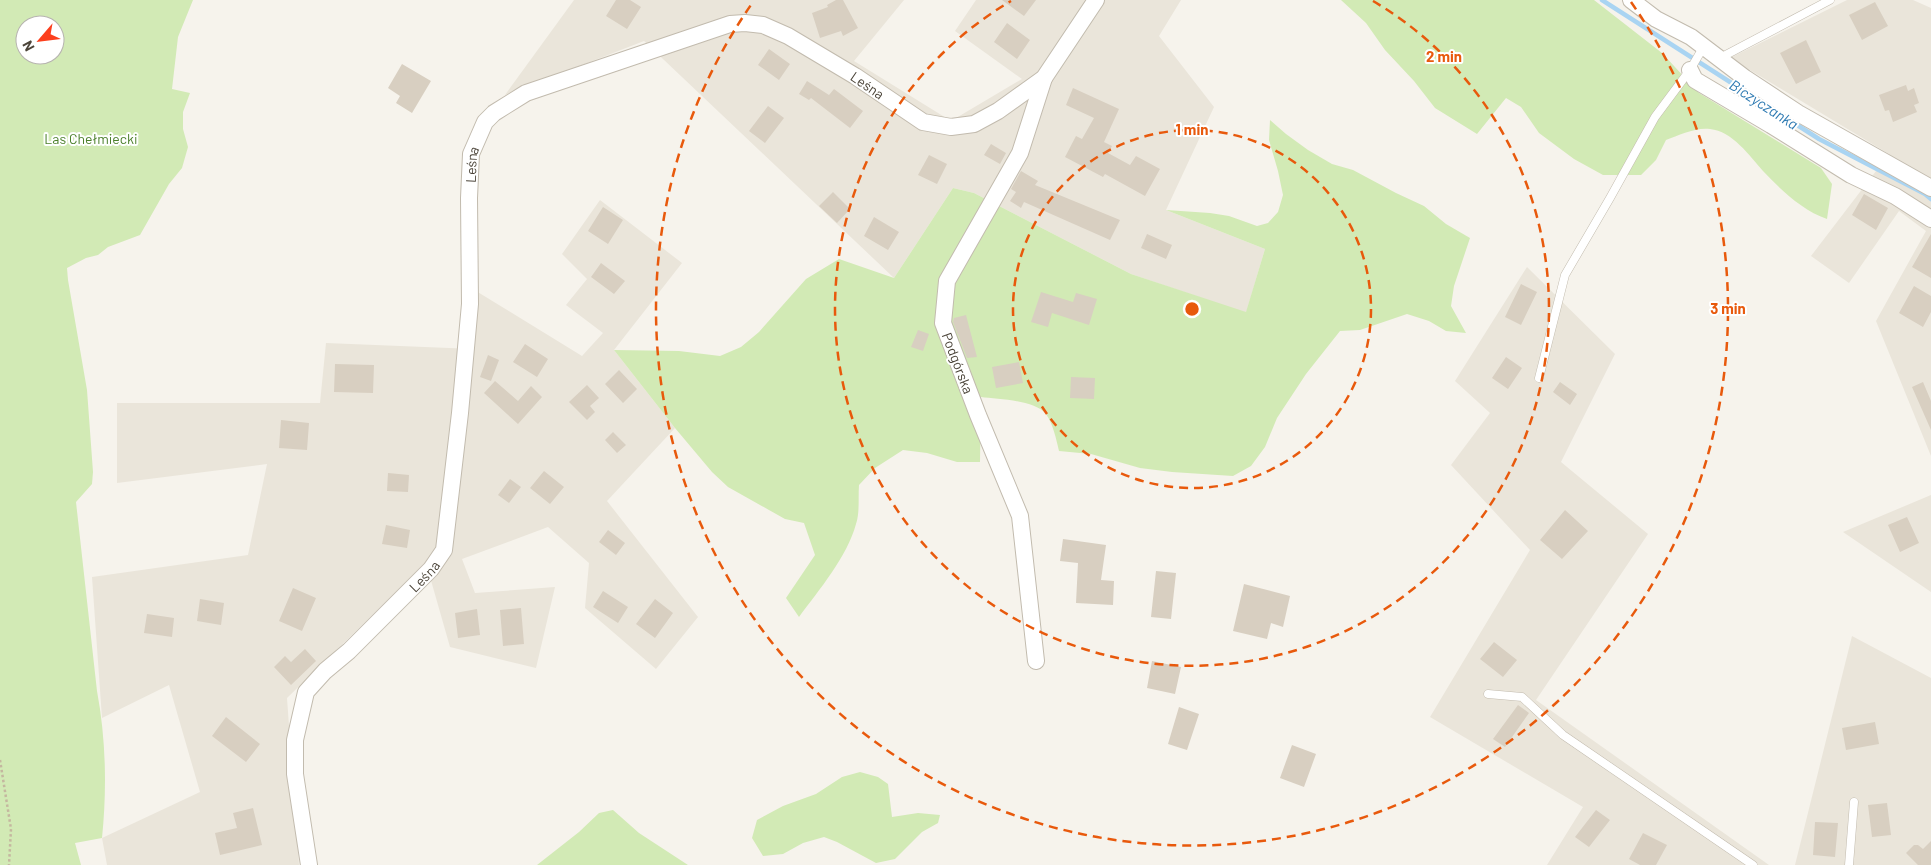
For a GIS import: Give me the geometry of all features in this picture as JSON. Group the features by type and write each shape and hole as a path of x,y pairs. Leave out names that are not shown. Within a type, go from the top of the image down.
{"street":[{"name":"Leśna","path":"309,865 295,774 295,740 306,692 325,671 349,651 431,569 444,550 460,413 470,304 469,198 471,154 485,122 494,113 526,93 730,24 745,23 763,25 788,36 855,76 923,122 951,128 974,124 998,111 1044,78 1096,0"},
{"path":"1631,0 1656,19 1691,37 1702,49 1720,58 1745,78 1798,113 1931,188"},
{"path":"1690,70 1695,80 1850,175 1895,196 1931,219"},
{"name":"Podgórska","path":"1036,662 1020,516 978,416 943,323 947,281 1020,153 1044,78"}],"lane":[{"path":"1720,58 1830,0"},
{"path":"1539,378 1565,275 1654,117 1690,70 1702,49"},
{"path":"1488,694 1522,697 1563,735 1753,865"},
{"path":"1849,865 1854,802"}],"path":[{"path":"0,760 11,829 9,865"}],"shaded area":[{"path":"574,0 904,0 854,61 951,121 1022,79 955,31 976,0 1181,0 1159,36 1214,107 1166,210 1265,249 1246,313 1131,274 974,193 953,188 894,278 644,41 505,95"},
{"path":"1847,0 1913,0 1931,8 1931,456 1876,321 1926,231 1899,211 1849,283 1811,256 1889,154 1730,58"},
{"path":"600,200 682,263 614,350 675,428 607,501 698,617 656,669 585,608 589,563 548,527 462,559 475,593 555,587 536,668 450,647 426,563 287,698 299,865 107,865 102,838 200,792 169,685 102,718 92,577 248,555 267,464 117,483 117,403 320,403 326,343 474,349 476,291 582,356 603,333 566,305 587,279 562,254"},
{"path":"1527,267 1615,354 1561,462 1648,534 1536,700 1769,865 1547,865 1583,807 1430,717 1530,550 1451,465 1490,413 1455,381"},
{"path":"1931,495 1931,592 1843,532"},
{"path":"1852,636 1931,678 1931,865 1795,865"}],"green space":[{"name":"Las Chełmiecki","path":"0,0 193,0 178,37 172,89 190,93 183,112 183,129 188,147 182,168 169,184 140,235 108,247 98,255 86,258 67,268 87,390 93,472 92,484 76,502 104,746 105,783 102,838 75,843 81,865 0,865"},
{"path":"1341,0 1594,0 1662,53 1699,93 1821,168 1832,184 1827,219 1792,199 1733,139 1726,134 1710,129 1699,129 1666,140 1656,160 1641,175 1603,175 1574,159 1539,133 1521,107 1506,98 1477,134 1435,108 1414,81 1385,50 1366,23"},
{"path":"1270,120 1308,150 1332,164 1353,170 1424,206 1446,224 1470,238 1454,286 1451,306 1466,333 1446,331 1429,321 1407,314 1360,330 1340,331 1306,374 1277,418 1265,447 1251,466 1233,476 1140,468 1091,454 1059,451 1051,422 1041,409 1016,401 981,397 980,462 957,462 927,453 903,450 875,468 859,485 857,519 846,549 832,573 799,617 786,598 815,555 804,523 785,519 728,487 712,472 675,428 614,350 679,351 720,356 741,347 759,332 806,279 839,259 894,278 953,188 974,193 1131,274 1246,312 1265,249 1166,210 1229,216 1257,226 1268,223 1278,212 1283,195 1269,140"},
{"path":"860,772 878,777 888,784 892,817 918,813 940,815 938,823 922,832 895,859 876,863 824,837 803,843 783,854 763,856 752,838 757,820 783,806 816,794 842,777"},
{"path":"613,810 639,833 688,865 537,865 579,832 599,813"}],"building":[{"path":"616,0 630,0 641,7 627,29 606,16"},
{"path":"836,0 843,0 858,28 843,36 841,31 820,38 812,13 828,7 827,5"},
{"path":"1002,0 1036,0 1024,16"},
{"path":"1875,2 1888,26 1862,40 1849,15"},
{"path":"1007,23 1030,40 1017,59 994,42"},
{"path":"1806,40 1821,72 1796,84 1780,53"},
{"path":"769,49 790,64 779,80 758,65"},
{"path":"402,64 431,81 412,113 396,103 400,96 388,88"},
{"path":"807,81 829,95 834,89 863,111 850,128 811,98 809,100 799,94"},
{"path":"1906,85 1908,91 1914,88 1919,103 1914,105 1917,112 1893,122 1889,110 1885,111 1879,95"},
{"path":"1073,88 1119,109 1104,142 1112,146 1108,153 1130,165 1136,156 1160,169 1145,196 1105,174 1103,177 1065,157 1076,136 1082,139 1094,118 1066,105"},
{"path":"768,106 784,118 765,143 749,131"},
{"path":"991,144 1006,153 1000,164 984,155"},
{"path":"929,155 947,164 937,184 918,175"},
{"path":"1021,171 1038,181 1035,185 1120,220 1110,240 1024,202 1021,208 1010,201 1016,192 1011,189"},
{"path":"833,192 850,209 837,223 819,206"},
{"path":"1864,194 1888,208 1876,230 1852,215"},
{"path":"603,207 623,220 608,244 588,231"},
{"path":"874,217 899,232 888,250 864,236"},
{"path":"1147,234 1172,245 1166,259 1141,248"},
{"path":"1931,234 1931,278 1912,267"},
{"path":"601,263 625,281 614,294 591,277"},
{"path":"1521,284 1537,292 1521,325 1505,317"},
{"path":"1914,286 1931,296 1931,312 1923,327 1899,313"},
{"path":"1041,292 1073,302 1076,293 1097,299 1089,325 1052,313 1048,327 1031,322"},
{"path":"966,315 977,357 967,358 953,322 954,318"},
{"path":"918,330 929,334 923,351 911,347"},
{"path":"525,344 548,359 537,377 513,362"},
{"path":"488,355 499,360 491,381 480,377"},
{"path":"1506,357 1522,368 1508,389 1492,378"},
{"path":"1019,362 1023,383 996,388 992,367"},
{"path":"335,364 374,365 373,393 334,392"},
{"path":"619,370 637,389 623,403 605,384"},
{"path":"1071,377 1095,378 1094,399 1070,398"},
{"path":"495,381 518,401 531,386 542,397 518,424 484,393"},
{"path":"1560,382 1577,394 1570,405 1553,392"},
{"path":"1923,382 1931,401 1931,430 1912,387"},
{"path":"587,385 599,398 590,406 595,412 587,420 569,402"},
{"path":"281,420 309,423 307,450 279,448"},
{"path":"613,432 626,445 617,453 605,440"},
{"path":"544,471 564,487 550,504 530,488"},
{"path":"388,473 409,475 408,492 387,491"},
{"path":"510,479 521,487 509,503 498,495"},
{"path":"1565,510 1588,531 1562,559 1540,540"},
{"path":"1907,517 1919,543 1900,552 1888,525"},
{"path":"386,525 410,530 407,548 382,544"},
{"path":"608,530 625,543 616,555 599,542"},
{"path":"1063,539 1106,545 1101,580 1114,581 1113,605 1076,603 1078,563 1060,561"},
{"path":"1156,571 1176,573 1171,619 1151,617"},
{"path":"1244,584 1290,596 1283,627 1271,623 1267,639 1233,631"},
{"path":"293,588 316,598 302,631 279,621"},
{"path":"603,591 628,607 618,623 593,607"},
{"path":"200,599 224,603 221,625 197,621"},
{"path":"655,599 673,613 655,638 636,624"},
{"path":"521,608 524,644 503,646 500,610"},
{"path":"477,609 480,635 458,638 455,613"},
{"path":"147,614 174,618 172,637 144,633"},
{"path":"1494,642 1517,660 1503,677 1480,659"},
{"path":"305,649 316,661 291,685 274,667 285,656 291,662"},
{"path":"1152,661 1181,667 1175,694 1147,688"},
{"path":"1518,705 1529,713 1505,747 1493,739"},
{"path":"1179,707 1199,714 1187,750 1168,744"},
{"path":"226,717 260,744 246,762 212,736"},
{"path":"1875,722 1879,744 1846,750 1842,728"},
{"path":"1292,745 1316,754 1304,787 1280,778"},
{"path":"1887,803 1891,835 1872,837 1868,805"},
{"path":"253,808 262,845 220,855 215,833 237,828 233,813"},
{"path":"1596,810 1610,820 1589,847 1575,837"},
{"path":"1815,822 1838,823 1835,857 1813,855"},
{"path":"1643,833 1667,845 1656,865 1640,865 1629,859"},
{"path":"1931,841 1931,865 1918,865 1906,853 1914,845 1918,845 1923,849"}],"waterway":[{"name":"Biczyczanka","path":"1602,0 1819,139 1925,194 1931,199"}]}
